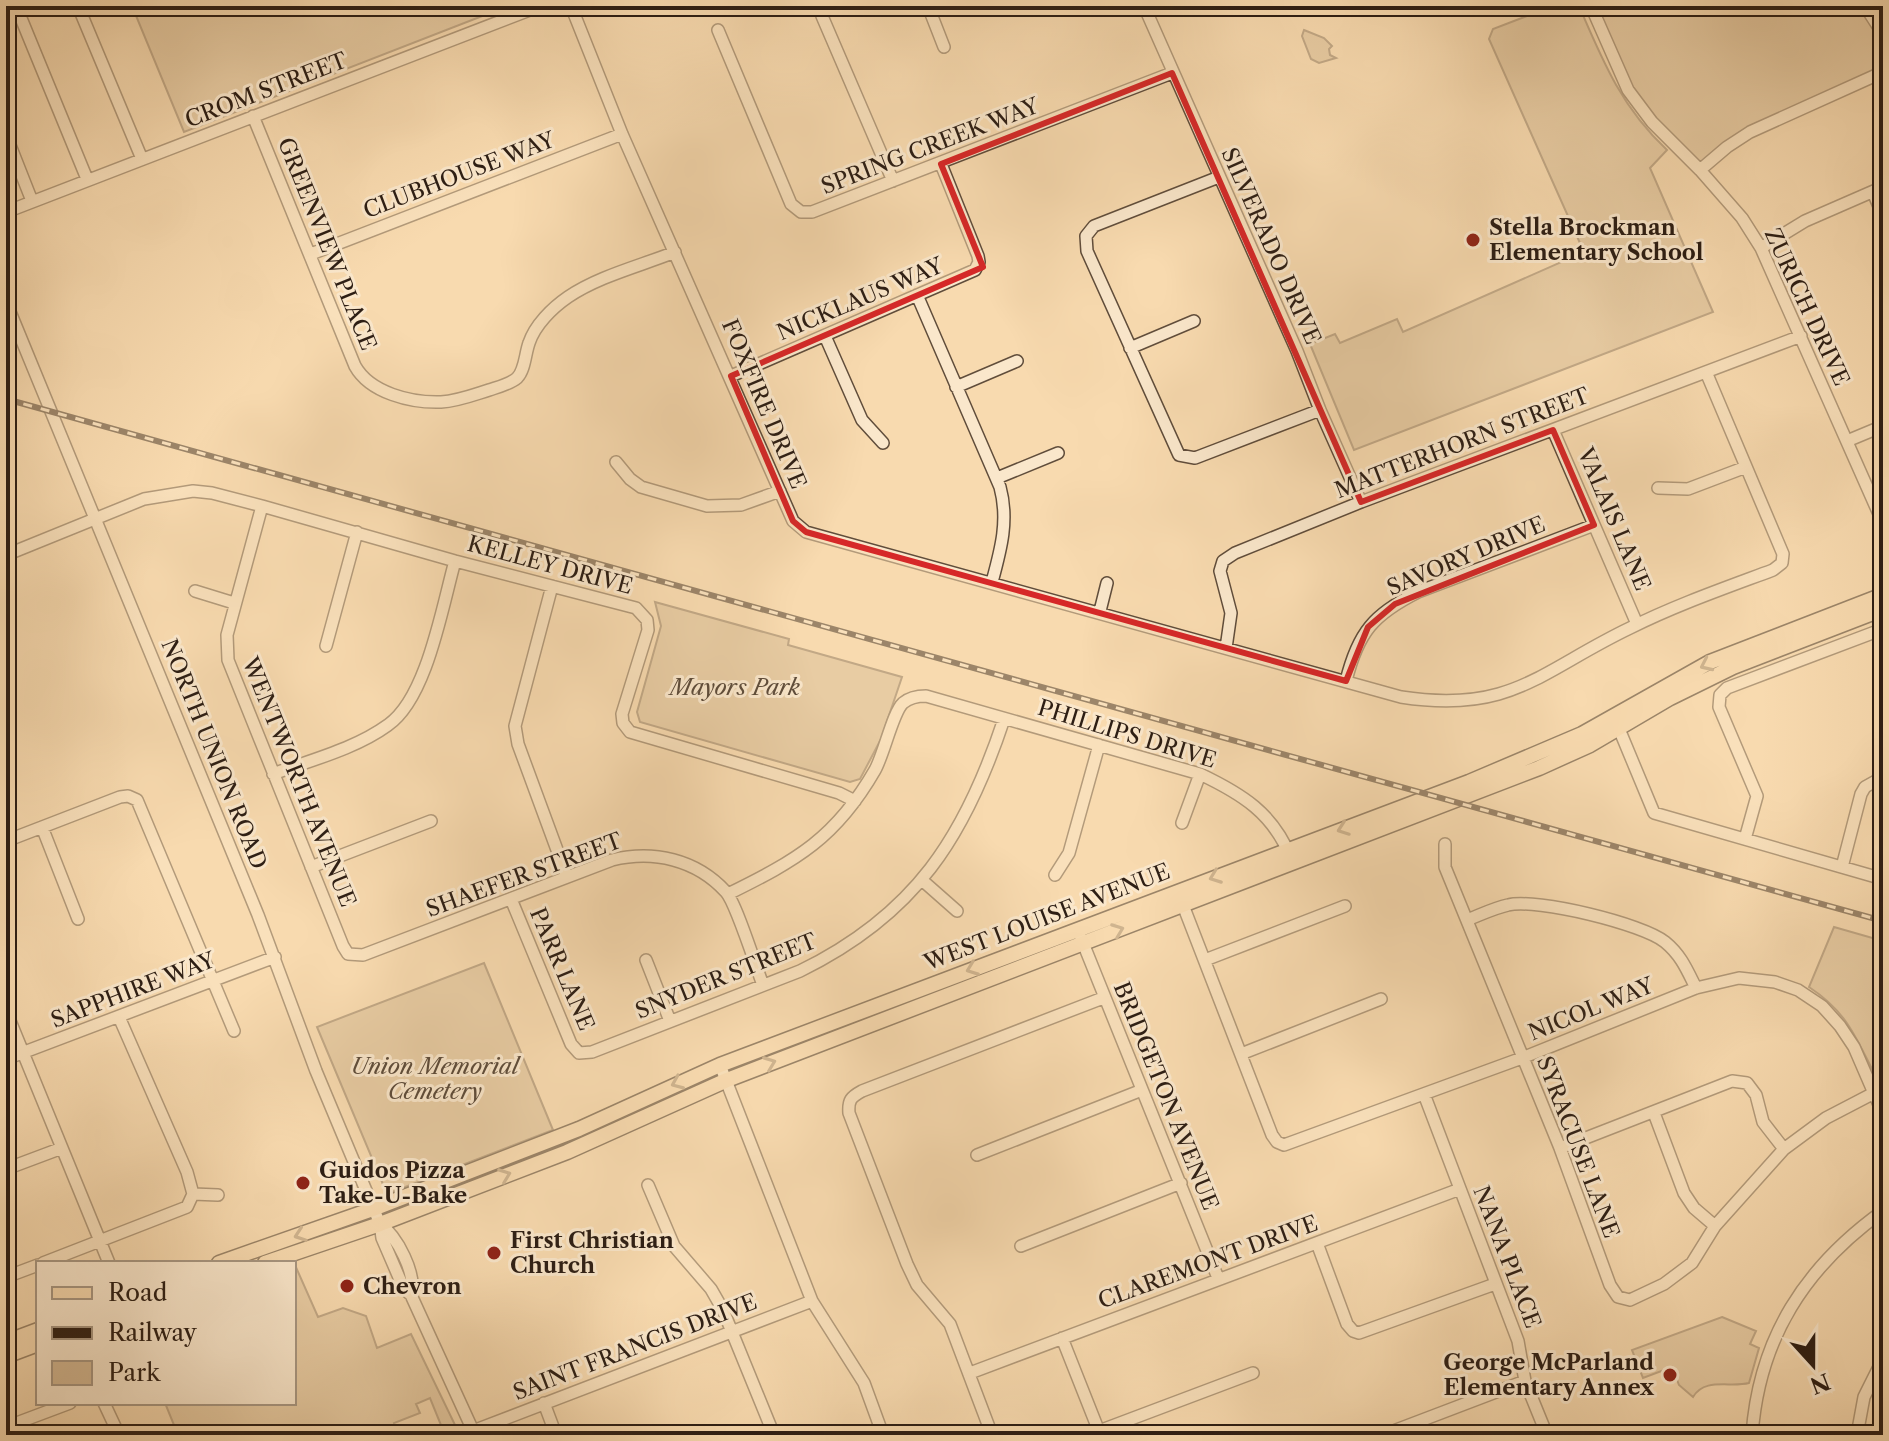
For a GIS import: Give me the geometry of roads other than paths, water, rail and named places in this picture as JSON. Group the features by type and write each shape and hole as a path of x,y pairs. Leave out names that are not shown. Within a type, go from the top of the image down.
{"main road":[{"name":"WEST LOUISE AVENUE","path":"1617,723 1657,690 1710,662 1883,595"},
{"name":"WEST LOUISE AVENUE","path":"271,1261 380,1224 567,1152 727,1080 1083,944 1181,898 1617,723 1722,672 1883,609"},
{"name":"WEST LOUISE AVENUE","path":"225,1261 373,1209 579,1129 720,1065 1077,929 1181,898"},
{"path":"6,1342 36,1331"},
{"path":"6,1356 36,1345"}],"street":[{"path":"16,6 87,179"},
{"path":"78,6 142,159"},
{"name":"CROM STREET","path":"6,212 540,6"},
{"name":"FOXFIRE DRIVE","path":"571,6 622,134 793,521 806,532 1100,611 1401,697 1463,701 1495,697 1526,686 1637,624 1773,570 1782,563 1783,554 1746,467"},
{"path":"822,6 822,16 893,181"},
{"path":"928,6 944,47"},
{"name":"SILVERADO DRIVE","path":"1144,6 1361,502"},
{"name":"ZURICH DRIVE","path":"1591,6 1628,90 1652,122 1742,218 1761,248 1883,523"},
{"path":"1865,6 1883,34"},
{"name":"SPRING CREEK WAY","path":"718,30 791,204 801,212 812,212 941,164 1172,73"},
{"path":"1700,170 1750,132 1883,72"},
{"name":"GREENVIEW PLACE","path":"253,116 355,366 367,384 377,389 428,401 460,399 516,379 521,372 528,344 544,319 570,296 675,252"},
{"name":"CLUBHOUSE WAY","path":"311,254 622,134"},
{"path":"6,135 32,201"},
{"name":"NICKLAUS WAY","path":"731,376 975,270 978,256 941,164"},
{"path":"1219,177 1094,226 1086,236 1087,251 1179,455 1195,458 1320,410"},
{"path":"1761,248 1805,221 1878,190 1883,216"},
{"path":"917,295 997,478 1005,504 1003,541 992,582"},
{"name":"NORTH UNION ROAD","path":"6,302 275,957 316,1071 380,1224 382,1238 474,1433"},
{"path":"1130,348 1194,321"},
{"path":"825,336 862,420 883,443"},
{"name":"MATTERHORN STREET","path":"1226,648 1231,613 1220,571 1223,561 1235,553 1361,502 1801,336"},
{"path":"956,387 1017,361"},
{"path":"1658,488 1688,489 1746,467 1706,372"},
{"path":"1847,441 1883,426"},
{"name":"VALAIS LANE","path":"1553,430 1637,624"},
{"path":"997,478 1058,453"},
{"path":"616,462 641,487 707,506 741,505 780,491"},
{"name":"KELLEY DRIVE","path":"6,555 144,499 193,491 262,506 636,608 647,620 648,630 622,714 623,723 630,732 839,793 855,801"},
{"name":"WENTWORTH AVENUE","path":"262,506 234,603 227,635 228,660 348,954 363,955 372,951"},
{"name":"SAVORY DRIVE","path":"1346,681 1352,657 1368,627 1378,615 1395,604 1418,592 1594,525"},
{"path":"326,646 357,532"},
{"path":"273,774 374,735 402,713 419,685 455,561"},
{"path":"1100,611 1107,583"},
{"path":"552,586 515,726 518,744 567,877"},
{"path":"195,591 234,603"},
{"path":"1745,839 1757,796 1719,707 1720,695 1727,688 1883,629"},
{"name":"PHILLIPS DRIVE","path":"855,801 877,765 897,711 915,696 926,696 1200,774 1235,790 1254,804 1277,830 1290,856"},
{"name":"SNYDER STREET","path":"579,1053 592,1052 763,985 827,958 861,936 923,881 954,837 975,797 1004,719"},
{"path":"1617,723 1654,813 1883,879"},
{"path":"1055,875 1069,853 1099,745"},
{"path":"1182,823 1200,774"},
{"path":"1842,867 1861,794 1865,787 1883,777"},
{"path":"6,841 120,797 133,797 141,804 234,1031"},
{"path":"763,985 728,894 800,857 830,832 855,801"},
{"path":"311,867 431,821"},
{"path":"42,827 78,919"},
{"name":"SYRACUSE LANE","path":"1445,844 1445,867 1560,1148 1610,1285 1618,1297 1630,1300 1674,1277 1692,1263 1715,1226"},
{"name":"SHAEFER STREET","path":"372,951 612,860 633,855 656,855 691,866 728,894"},
{"path":"923,881 957,911"},
{"path":"1181,898 1241,1054 1381,999"},
{"name":"PARR LANE","path":"511,899 571,1044 579,1053"},
{"path":"1467,920 1508,905 1536,903 1634,927 1663,940 1683,960 1696,988"},
{"path":"1205,960 1345,906"},
{"name":"BRIDGETON AVENUE","path":"1077,929 1218,1278"},
{"name":"SAPPHIRE WAY","path":"6,1059 275,957"},
{"path":"646,960 670,1021"},
{"name":"NICOL WAY","path":"1241,1054 1268,1123 1277,1142 1284,1145 1522,1058 1696,988 1739,978 1775,982 1798,990 1822,1006 1854,1047 1883,1114"},
{"path":"992,1435 950,1324 917,1285 907,1264 849,1113 848,1103 852,1097 887,1082 1103,998"},
{"path":"6,1011 108,1261"},
{"path":"48,1261 187,1207 193,1194 187,1172 119,1017"},
{"path":"720,1065 812,1301 864,1383 883,1435"},
{"path":"1560,1148 1732,1081 1747,1083 1756,1095 1763,1122 1784,1149"},
{"path":"977,1155 1142,1090"},
{"path":"1654,1113 1684,1193 1694,1208 1715,1226 1784,1149 1826,1118 1874,1093"},
{"name":"NANA PLACE","path":"1424,1094 1518,1341 1525,1381 1547,1435"},
{"path":"6,1169 62,1148"},
{"path":"1021,1246 1181,1183"},
{"path":"648,1185 674,1246 711,1289 733,1331 774,1435"},
{"name":"CLAREMONT DRIVE","path":"970,1373 1460,1189"},
{"path":"193,1194 218,1195"},
{"path":"1752,1435 1761,1373 1779,1326 1813,1274 1854,1231 1883,1211"},
{"path":"1317,1243 1347,1324 1353,1331 1368,1332 1495,1284"},
{"path":"6,1277 36,1266"},
{"name":"SAINT FRANCIS DRIVE","path":"474,1433 544,1403 812,1301"},
{"path":"1062,1338 1100,1433 1253,1373"},
{"path":"1857,1435 1864,1397 1883,1359"},
{"path":"1383,1435 1525,1381"},
{"path":"544,1403 556,1435"},
{"path":"6,1427 65,1405"},
{"path":"105,1405 119,1435"}],"railway":[{"path":"6,399 1883,921"}],"place":[{"name":"Stella Brockman Elementary School","path":"1473,240"},
{"name":"Guidos Pizza Take-U-Bake","path":"303,1183"},
{"name":"First Christian Church","path":"494,1253"},
{"name":"Chevron","path":"347,1286"},
{"name":"George McParland Elementary Annex","path":"1670,1375"}],"park label":[{"name":"Mayors Park","path":"735,687"},
{"name":"Union Memorial Cemetery","path":"435,1078"}]}
